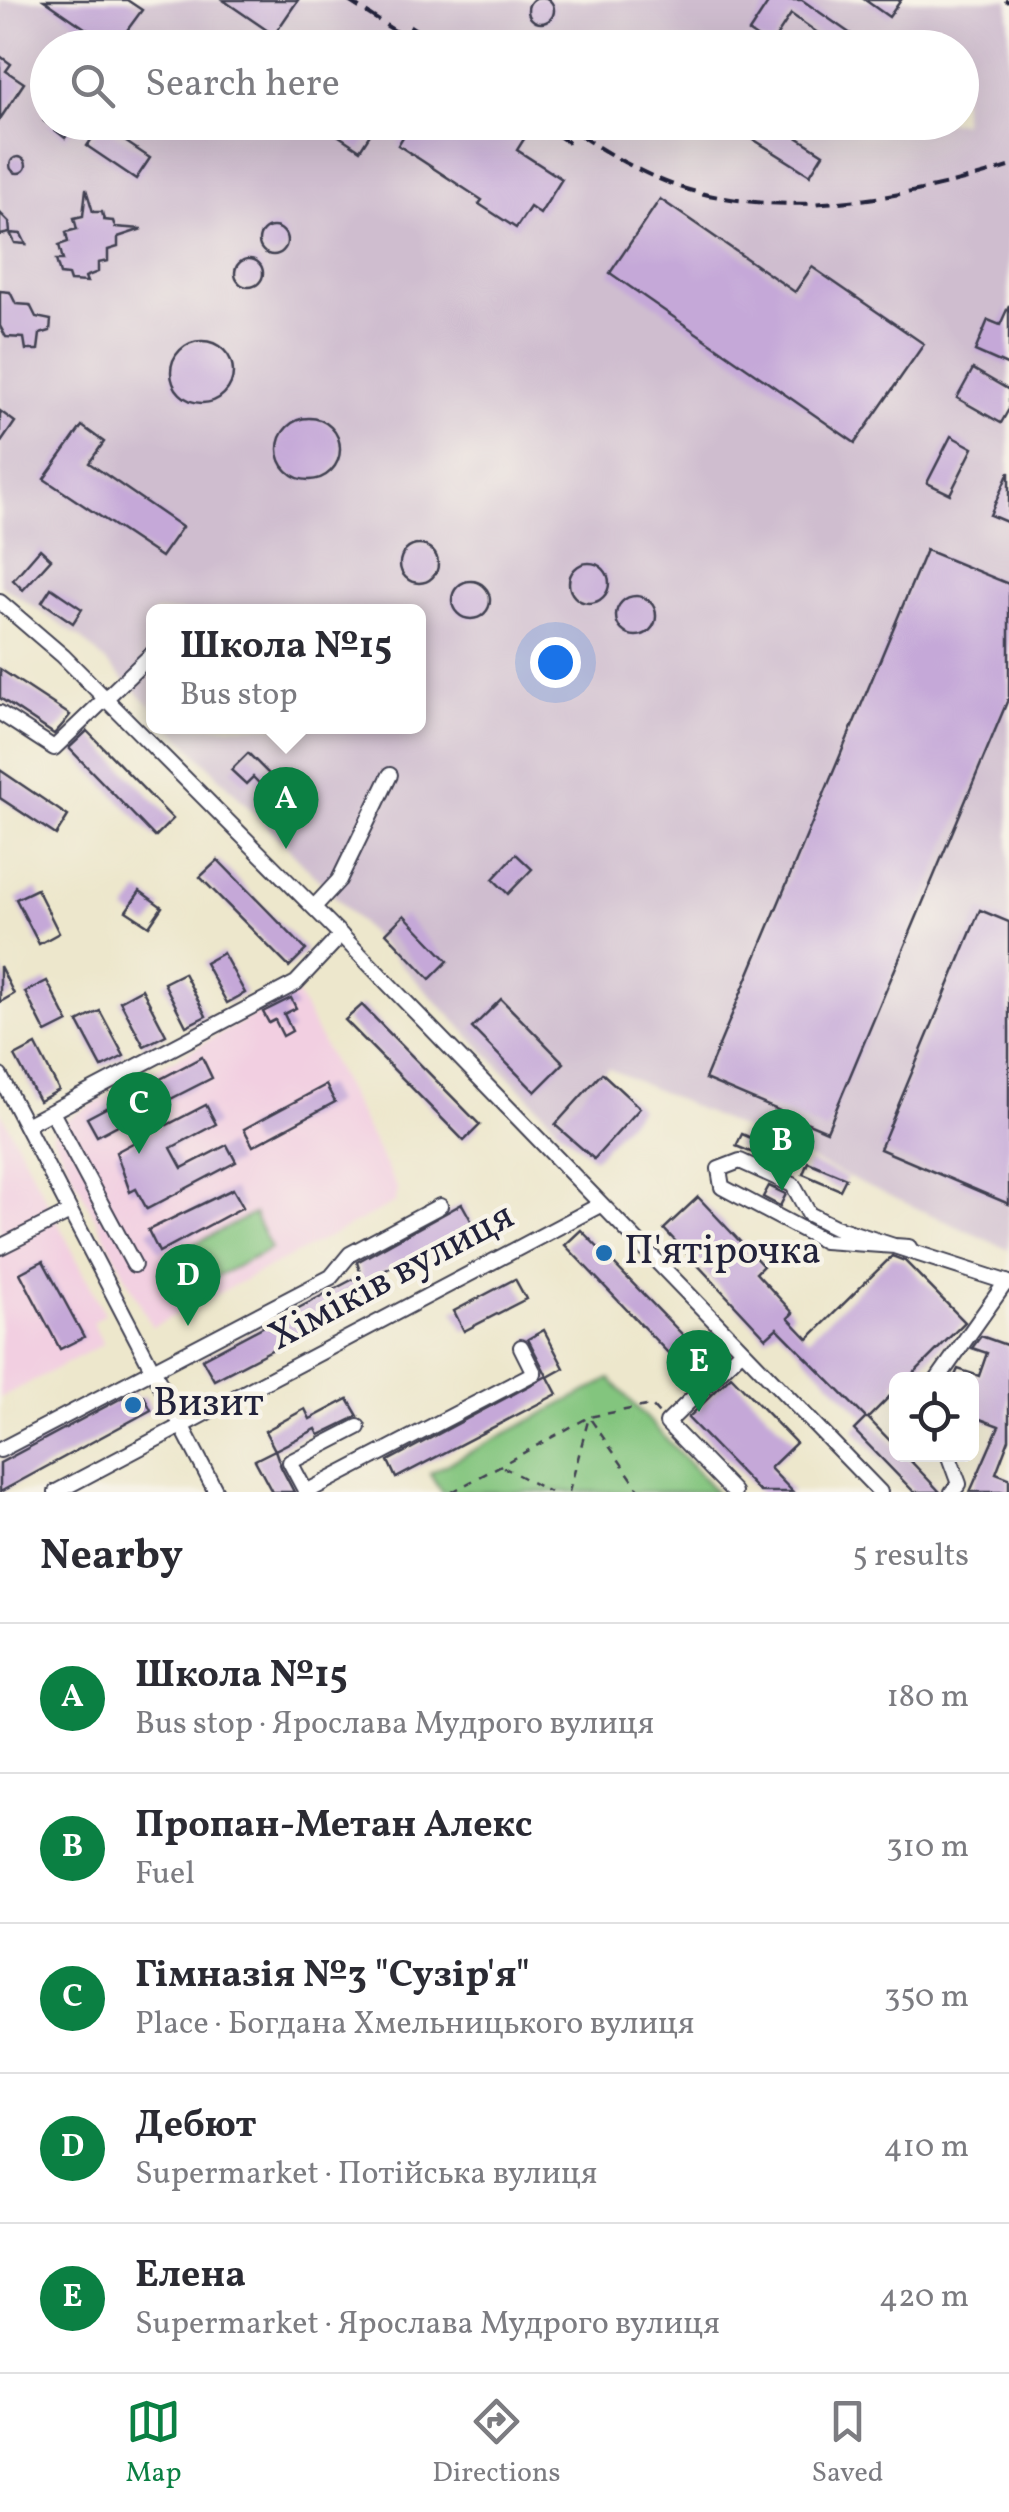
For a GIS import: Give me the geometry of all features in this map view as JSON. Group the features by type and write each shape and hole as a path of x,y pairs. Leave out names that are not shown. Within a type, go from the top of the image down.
{"street":[{"path":"0,602 106,700 342,935 880,1492"},
{"path":"0,713 54,748 146,660"},
{"path":"314,908 339,880 390,775"},
{"path":"26,1125 296,984 342,935"},
{"path":"0,1076 216,1492"},
{"path":"52,1112 134,1265"},
{"path":"909,1247 824,1241 722,1187 719,1169 740,1160 793,1185 810,1214 835,1227 909,1247 1007,1282 942,1372"},
{"name":"Хіміків вулиця","path":"56,1492 600,1205"},
{"path":"0,1450 331,1276 350,1254 440,1206"},
{"path":"0,1247 70,1212"},
{"path":"358,1427 290,1462 306,1492 534,1373 521,1348"},
{"path":"734,1492 667,1422 741,1350"},
{"path":"951,1462 959,1484 952,1492"}],"path":[{"path":"452,1492 589,1418 651,1405 667,1422"},
{"path":"570,1492 589,1418"},
{"path":"589,1418 641,1492"},
{"path":"500,1466 550,1492"}],"shaded area":[{"path":"0,0 1009,0 1009,1250 608,1068 555,1124 178,734 426,734 426,604 146,604 146,701 82,639 0,584"},
{"path":"296,992 398,1190 395,1203 152,1327 52,1135 56,1125"},
{"path":"0,1110 105,1314 92,1322 103,1344 0,1398"}],"green space":[{"path":"254,1214 271,1249 203,1283 186,1248"},
{"path":"610,1379 716,1492 441,1492 430,1473"}],"building":[{"path":"535,-1 547,-1 553,5 553,15 546,22 536,22 529,15 529,5"},
{"path":"44,0 127,0 142,10 127,30 88,30"},
{"path":"223,0 298,0 277,30 267,30"},
{"path":"770,0 802,0 845,30 814,30 791,14 780,30 750,30"},
{"path":"865,0 901,0 889,17"},
{"path":"0,56 11,64 6,71 24,83 0,119"},
{"path":"91,140 123,140 150,158 136,179 87,146"},
{"path":"345,140 366,140 360,150"},
{"path":"401,140 523,140 517,150 562,179 540,214 530,207 516,228 479,204 482,200 398,145"},
{"path":"755,140 801,140 823,154 810,175"},
{"path":"18,157 26,165 18,173 10,165"},
{"path":"86,189 93,212 102,212 104,220 113,221 115,227 142,229 118,237 118,247 108,250 108,261 98,263 98,272 85,277 87,282 70,281 68,275 60,274 56,260 63,260 59,245 68,242 66,232 77,229 74,218 83,216"},
{"path":"660,199 795,292 812,267 924,344 855,443 610,273"},
{"path":"0,213 9,222 10,233 0,235"},
{"path":"273,227 283,231 287,241 283,251 273,255 263,251 259,241 263,231"},
{"path":"10,233 21,234 26,244 15,243"},
{"path":"249,259 259,263 263,273 259,283 249,287 239,283 235,273 239,263"},
{"path":"0,291 10,292 16,304 30,305 36,317 51,320 50,331 40,334 38,350 26,350 24,338 6,337 0,326"},
{"path":"1009,305 1009,366 975,351 988,320 1000,325"},
{"path":"202,341 224,350 233,372 224,394 202,403 180,394 171,372 180,350"},
{"path":"973,369 1009,390 1009,409 1001,423 957,398"},
{"path":"0,411 15,422 0,444"},
{"path":"309,418 331,427 340,449 331,471 309,480 287,471 278,449 287,427"},
{"path":"82,426 104,442 89,463 182,527 161,557 44,479"},
{"path":"951,436 973,448 950,494 927,483"},
{"path":"1009,472 1009,523 990,515"},
{"path":"419,545 432,551 438,564 432,577 419,583 406,577 400,564 406,551"},
{"path":"40,549 51,559 23,590 13,580"},
{"path":"926,550 1009,584 1009,697 827,1131 705,1079"},
{"path":"589,563 603,569 609,583 603,597 589,603 575,597 569,583 575,569"},
{"path":"471,581 484,587 490,600 484,613 471,619 458,613 452,600 458,587"},
{"path":"51,588 82,609 73,623 42,602"},
{"path":"636,596 650,602 656,616 650,630 636,636 622,630 616,616 622,602"},
{"path":"0,669 70,715 54,734 0,698"},
{"path":"87,731 173,819 155,837 69,748"},
{"path":"248,753 285,790 275,800 253,777 246,784 231,770"},
{"path":"0,770 68,816 56,835 0,798"},
{"path":"516,854 532,869 508,894 493,879"},
{"path":"218,860 306,950 289,967 200,877"},
{"path":"37,889 59,933 39,944 16,899"},
{"path":"140,891 162,907 149,926 126,911"},
{"path":"980,910 1009,922 1009,1204 880,1149"},
{"path":"404,915 448,961 430,979 386,933"},
{"path":"223,953 245,993 227,1003 205,963"},
{"path":"0,966 14,994 0,1002"},
{"path":"184,973 206,1016 186,1026 164,983"},
{"path":"47,981 68,1022 46,1033 25,992"},
{"path":"142,989 166,1035 144,1046 120,1001"},
{"path":"291,998 296,1008 284,1014 292,1031 283,1036 275,1020 269,1023 263,1012"},
{"path":"501,999 564,1063 535,1092 472,1028"},
{"path":"362,1005 480,1125 464,1141 345,1020"},
{"path":"100,1011 124,1056 102,1067 78,1022"},
{"path":"36,1045 59,1090 39,1101 15,1056"},
{"path":"202,1057 212,1078 157,1106 167,1125 206,1105 216,1124 171,1148 182,1168 227,1145 236,1162 147,1209 136,1189 130,1192 116,1152 159,1129 148,1109 97,1136 87,1118"},
{"path":"602,1073 640,1108 594,1159 555,1125"},
{"path":"326,1085 335,1102 253,1146 244,1129"},
{"path":"742,1134 758,1141 753,1153 736,1146"},
{"path":"808,1162 846,1178 840,1190 803,1174"},
{"path":"769,1186 786,1194 780,1206 763,1197"},
{"path":"233,1189 243,1207 159,1252 148,1230"},
{"path":"698,1197 763,1266 756,1273 793,1313 788,1318 808,1339 892,1256 905,1261 965,1322 915,1372 889,1372 889,1397 868,1418 889,1440 889,1462 912,1462 940,1492 914,1492 854,1430 866,1418 777,1328 766,1338 664,1229"},
{"path":"462,1204 473,1224 365,1281 373,1297 214,1380 202,1359 361,1275 357,1262"},
{"path":"581,1230 709,1362 692,1378 565,1245"},
{"path":"43,1261 84,1337 60,1349 20,1273"},
{"path":"515,1279 526,1299 464,1331 454,1311"},
{"path":"544,1330 564,1368 548,1377 557,1394 396,1478 388,1461 547,1376 528,1339"},
{"path":"981,1336 1009,1346 1009,1439 996,1473 1009,1478 1009,1492 970,1492 999,1426 979,1419 979,1376 987,1353 972,1348"},
{"path":"731,1376 796,1443 770,1468 793,1492 760,1492 688,1418"},
{"path":"133,1392 137,1400 144,1396 151,1410 0,1492 0,1463"},
{"path":"348,1399 358,1416 319,1435 316,1429 275,1450 265,1431 305,1409 310,1419"},
{"path":"275,1450 294,1492 272,1492 255,1460"}],"railway":[{"path":"347,0 393,30"},
{"path":"1005,0 1009,2"},
{"path":"410,26 416,30"},
{"path":"565,140 569,143"},
{"path":"588,140 654,177 689,190 768,203 809,204 891,196 1009,167"}],"place":[{"name":"Школа №15","path":"286,849"},
{"name":"Гімназія №3 \"Сузір'я\"","path":"139,1154"},
{"name":"Пропан-Метан Алекс","path":"782,1191"},
{"name":"П'ятірочка","path":"604,1253"},
{"name":"Дебют","path":"188,1326"},
{"name":"Визит","path":"133,1405"},
{"name":"Елена","path":"699,1412"}]}
